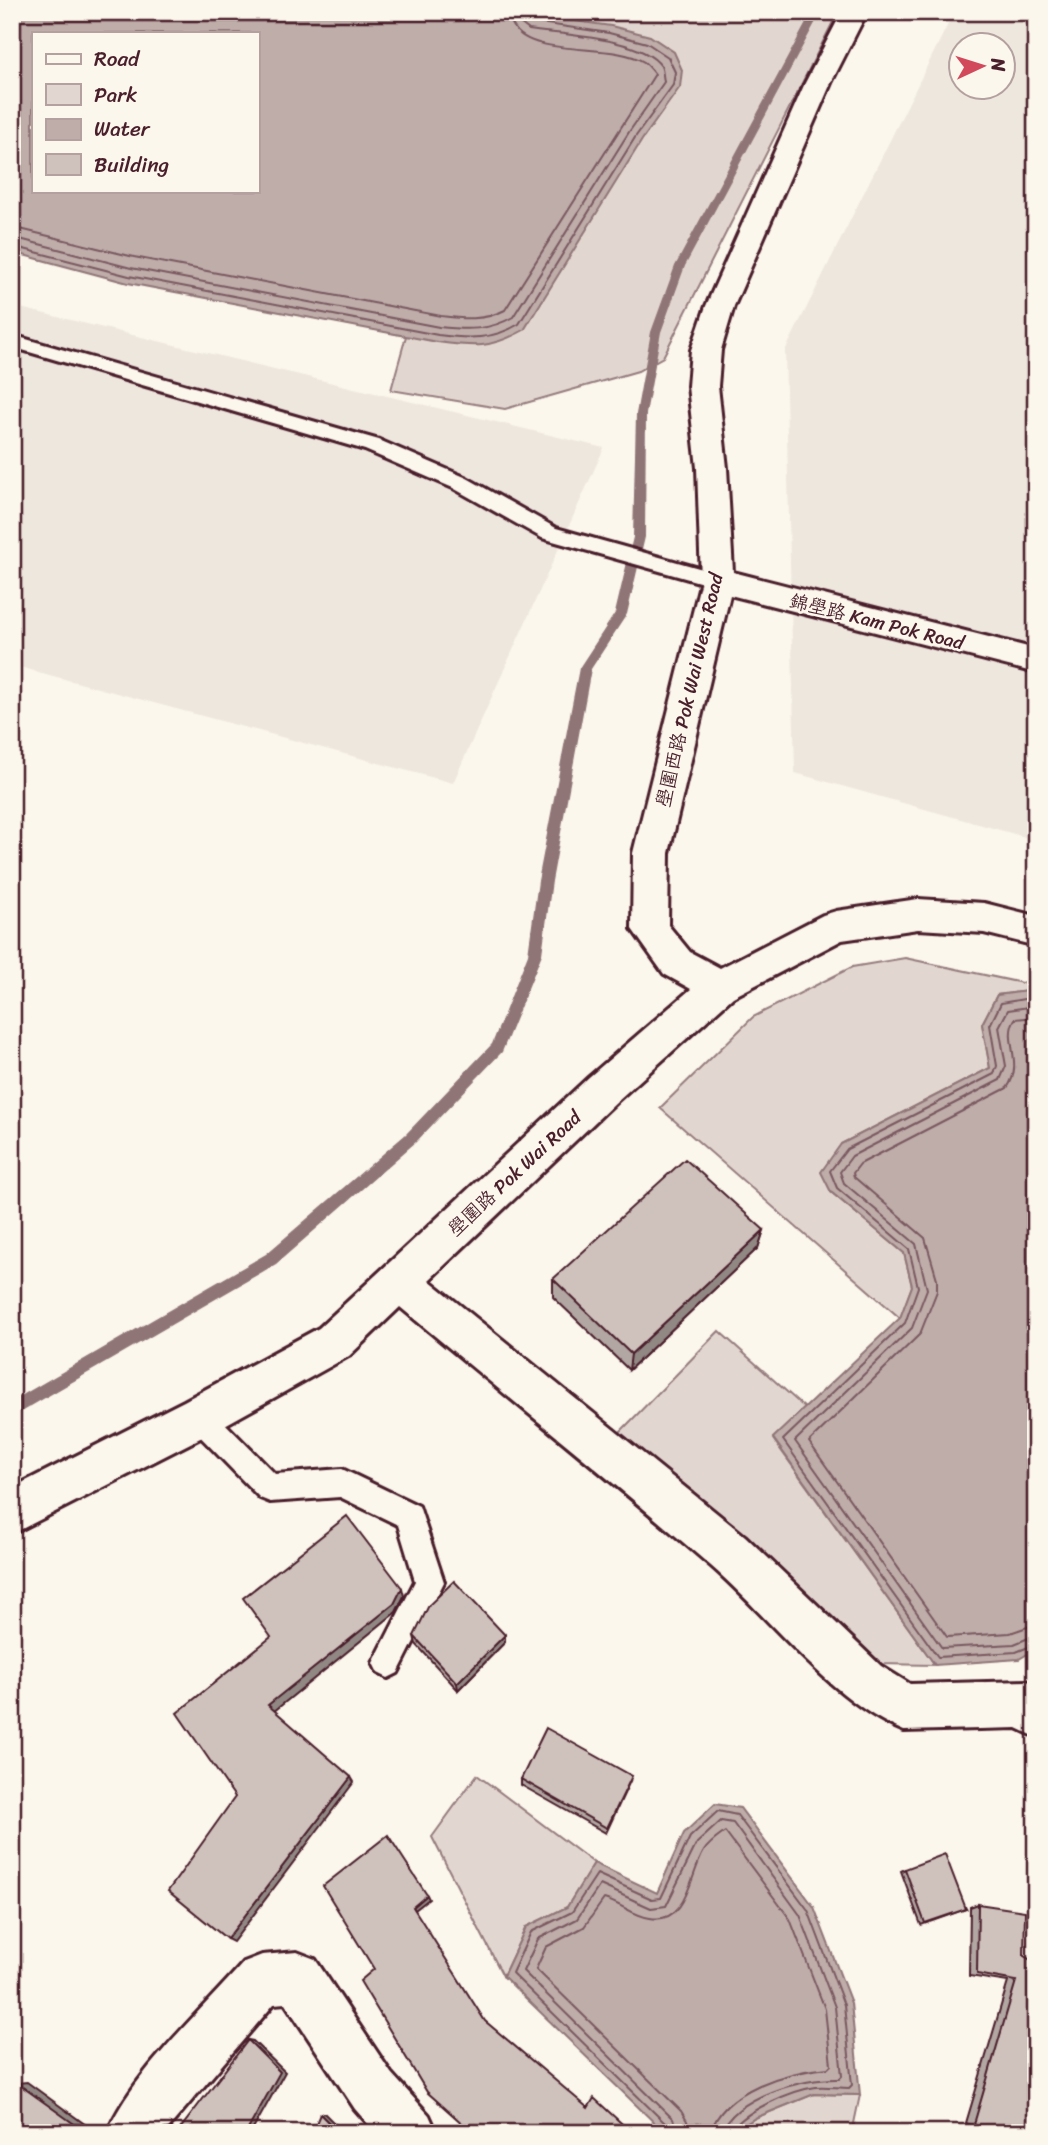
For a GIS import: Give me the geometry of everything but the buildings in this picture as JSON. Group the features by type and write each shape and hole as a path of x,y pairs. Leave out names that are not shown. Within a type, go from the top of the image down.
{"street":[{"name":"壆圍西路 Pok Wai West Road","path":"720,986 677,963 650,929 651,853 717,580 712,468 703,386 706,350 720,306 807,107 855,12"},
{"name":"錦壆路 Kam Pok Road","path":"717,580 1036,661"},
{"name":"壆圍路 Pok Wai Road","path":"12,1512 199,1416 334,1342 603,1089 720,986 836,926 918,915 985,918 1036,931"},
{"path":"399,1281 729,1552 874,1688 904,1708 1027,1704 1036,1714"},
{"path":"132,2133 155,2101 262,1980 297,1977 373,2091 411,2133"}],"lane":[{"path":"12,341 372,445 460,483 549,533 717,580"},
{"path":"199,1416 270,1488 342,1483 409,1516 430,1582 388,1663"}],"shaded area":[{"path":"954,12 1036,12 1036,840 795,773 785,351"},
{"path":"12,306 604,448 453,783 12,665"}],"green space":[{"path":"12,12 838,12 663,357 638,371 505,409 391,390 406,336 12,252"},
{"path":"905,958 1036,986 1036,990 997,995 982,1024 990,1068 841,1144 831,1192 904,1253 912,1286 900,1318 660,1108 753,1017 852,967"},
{"path":"719,1331 805,1408 773,1439 935,1665 878,1664 619,1433"},
{"path":"477,1775 594,1863 567,1907 526,1927 503,1976 432,1837"},
{"path":"814,2094 860,2095 852,2133 732,2133 755,2118"}],"water":[{"path":"12,12 510,12 611,26 650,36 674,52 682,70 680,87 642,140 524,330 501,341 482,345 437,342 128,283 12,252"},
{"path":"1036,990 1036,1649 1019,1659 935,1665 773,1438 900,1318 912,1286 904,1253 831,1192 821,1172 841,1144 990,1068 982,1024 997,995"},
{"path":"715,1804 740,1808 814,1907 851,2003 860,2095 814,2094 755,2118 732,2133 665,2133 503,1976 526,1927 567,1907 594,1863 657,1893 684,1833"}],"waterway":[{"path":"12,1410 271,1259 411,1138 497,1048 535,954 545,881 585,668 621,614 639,537 641,414 656,332 680,266 817,12"}]}
